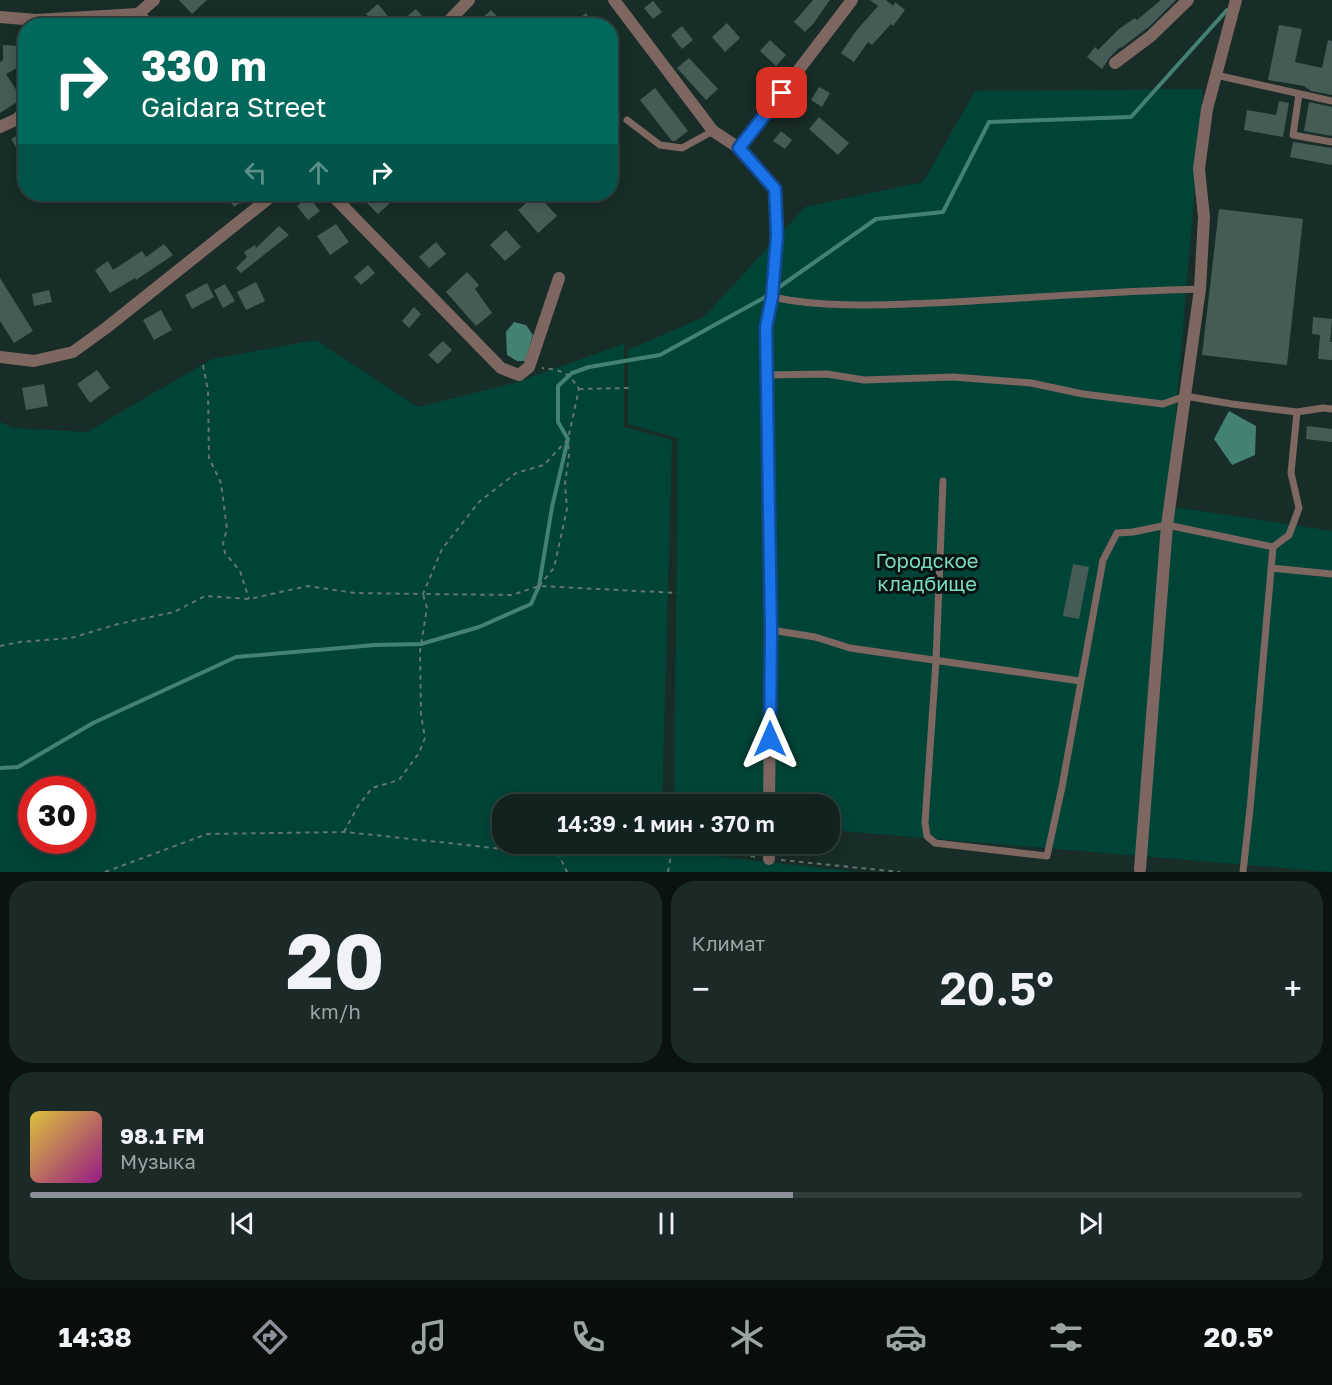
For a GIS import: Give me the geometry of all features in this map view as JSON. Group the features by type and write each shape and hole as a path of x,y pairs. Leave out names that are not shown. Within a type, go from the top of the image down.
{"street":[{"path":"93,18 138,14 154,0"},
{"path":"452,18 469,0"},
{"path":"614,0 713,131 739,148 775,189 777,235 772,297 766,327 765,375 771,630 770,794"},
{"path":"739,148 852,0"},
{"path":"1115,63 1151,36 1188,0"},
{"path":"1140,869 1167,525 1200,289 1203,217 1199,169 1207,109 1236,0"},
{"path":"138,14 142,18"},
{"path":"0,17 18,20"},
{"path":"0,127 18,118"},
{"path":"0,357 34,361 73,352 265,201"},
{"path":"338,201 501,368 519,375 529,367 559,278"},
{"path":"769,854 769,859"}],"lane":[{"path":"1216,75 1332,101"},
{"path":"1299,94 1293,135 1332,142"},
{"path":"627,120 660,145 682,148 713,131"},
{"path":"772,297 799,303 894,304 1200,289"},
{"path":"765,375 827,374 864,380 953,377 1031,383 1083,394 1163,404 1185,396 1297,412 1332,409"},
{"path":"1243,872 1251,809 1273,547 1289,535 1299,508 1291,473 1297,412"},
{"path":"944,481 936,661 925,824 927,836 935,843 1047,856 1062,787 1103,560 1117,533 1167,525 1273,547"},
{"path":"1271,568 1332,574"},
{"path":"771,630 815,637 850,648 1080,681"}],"path":[{"path":"203,365 208,391 208,458 221,483 227,529 223,543 225,553 240,571 249,599"},
{"path":"529,367 553,369 569,375 579,389 568,439 569,455 565,484 567,509 554,568 539,586"},
{"path":"579,389 629,388"},
{"path":"344,832 358,806 372,788 399,780 419,753 425,738 421,715 420,651 427,608 423,594 442,549 479,502 516,473 544,465 568,439"},
{"path":"0,646 71,638 118,624 174,612 205,596 249,599 308,586 354,593 512,596 539,586 676,593"},
{"path":"105,872 207,834 344,832 455,842 559,855 567,872"},
{"path":"668,872 671,854"},
{"path":"739,854 900,872"}],"green space":[{"name":"Городское кладбище","path":"1203,89 1168,506 1332,531 1332,872 840,831 840,794 674,794 678,438 628,424 628,350 704,317 805,207 923,182 975,91"},
{"path":"316,340 418,407 514,383 624,344 624,427 672,440 662,794 492,794 492,854 705,854 857,872 0,872 0,422 13,428 87,432 212,359"}],"shaded area":[{"path":"514,322 526,325 533,335 525,361 517,361 507,355 506,332"},
{"path":"1229,411 1256,426 1255,455 1232,465 1214,439"}],"building":[{"path":"179,0 207,0 192,14"},
{"path":"813,0 830,0 805,32 794,22"},
{"path":"870,0 886,0 893,6 895,2 905,10 893,26 891,24 872,45 868,42 854,62 841,53 856,31 878,6"},
{"path":"1161,0 1176,0 1150,26 1120,47 1102,69 1087,57 1095,47 1098,50 1119,29 1135,18 1137,20"},
{"path":"653,1 662,12 653,19 644,8"},
{"path":"378,4 389,18 369,18 366,14"},
{"path":"416,9 424,18 405,18"},
{"path":"491,10 498,18 482,18"},
{"path":"586,13 590,18 580,18"},
{"path":"727,23 740,38 725,52 712,37"},
{"path":"1279,25 1302,29 1295,62 1322,68 1328,40 1332,41 1332,95 1311,91 1304,86 1268,80"},
{"path":"682,26 693,40 682,49 671,35"},
{"path":"770,40 786,55 776,66 760,51"},
{"path":"3,45 18,46 18,67 6,74 18,93 18,102 0,113 0,62 3,60"},
{"path":"689,58 718,89 706,100 677,68"},
{"path":"819,87 830,93 822,107 811,100"},
{"path":"655,88 688,131 675,141 672,141 640,100"},
{"path":"1279,101 1289,103 1283,137 1244,130 1247,110 1276,115"},
{"path":"1309,102 1332,107 1332,136 1304,131"},
{"path":"819,117 849,143 838,155 809,129"},
{"path":"781,131 792,140 785,149 773,141"},
{"path":"18,135 18,150 11,139"},
{"path":"1293,142 1332,148 1332,165 1290,157"},
{"path":"230,201 243,201 234,207"},
{"path":"304,201 312,201 320,211 308,220 297,206"},
{"path":"388,201 390,203 378,214 367,203"},
{"path":"529,201 543,201 557,216 538,233 518,210"},
{"path":"1219,209 1303,219 1287,365 1202,355"},
{"path":"336,224 349,242 330,255 317,236"},
{"path":"279,226 289,235 241,273 236,268 247,257 244,252 255,245 256,248"},
{"path":"506,230 521,247 505,261 490,245"},
{"path":"436,242 446,254 429,268 419,257"},
{"path":"164,244 173,255 136,280 135,278 110,293 95,270 108,261 113,270 142,251 146,257"},
{"path":"368,265 375,273 361,285 354,277"},
{"path":"467,272 479,285 475,289 492,313 476,326 446,292"},
{"path":"0,278 33,331 14,343 0,321"},
{"path":"256,282 265,301 246,310 237,292"},
{"path":"207,283 214,297 192,309 185,295"},
{"path":"225,284 235,301 223,308 214,290"},
{"path":"49,290 52,302 34,306 32,294"},
{"path":"414,307 421,314 409,328 402,321"},
{"path":"161,310 172,330 154,340 143,320"},
{"path":"1313,317 1332,319 1330,342 1332,342 1332,360 1318,359 1320,335 1312,334"},
{"path":"443,341 452,350 438,364 428,355"},
{"path":"97,370 110,388 90,403 77,384"},
{"path":"44,384 48,406 26,410 22,388"},
{"path":"1307,426 1332,429 1332,442 1306,439"},
{"path":"1073,564 1089,567 1079,619 1063,616"}],"waterway":[{"path":"775,290 876,219 943,212 989,122 1131,117 1227,10"},
{"path":"0,768 18,767 93,723 236,657 375,645 421,644 479,627 531,604 539,586 552,507 568,439 558,422 558,386 572,373 589,367 660,355 769,295"}],"route":[{"path":"770,739 771,630 765,375 766,327 772,297 777,235 775,189 739,148 782,93"}]}
